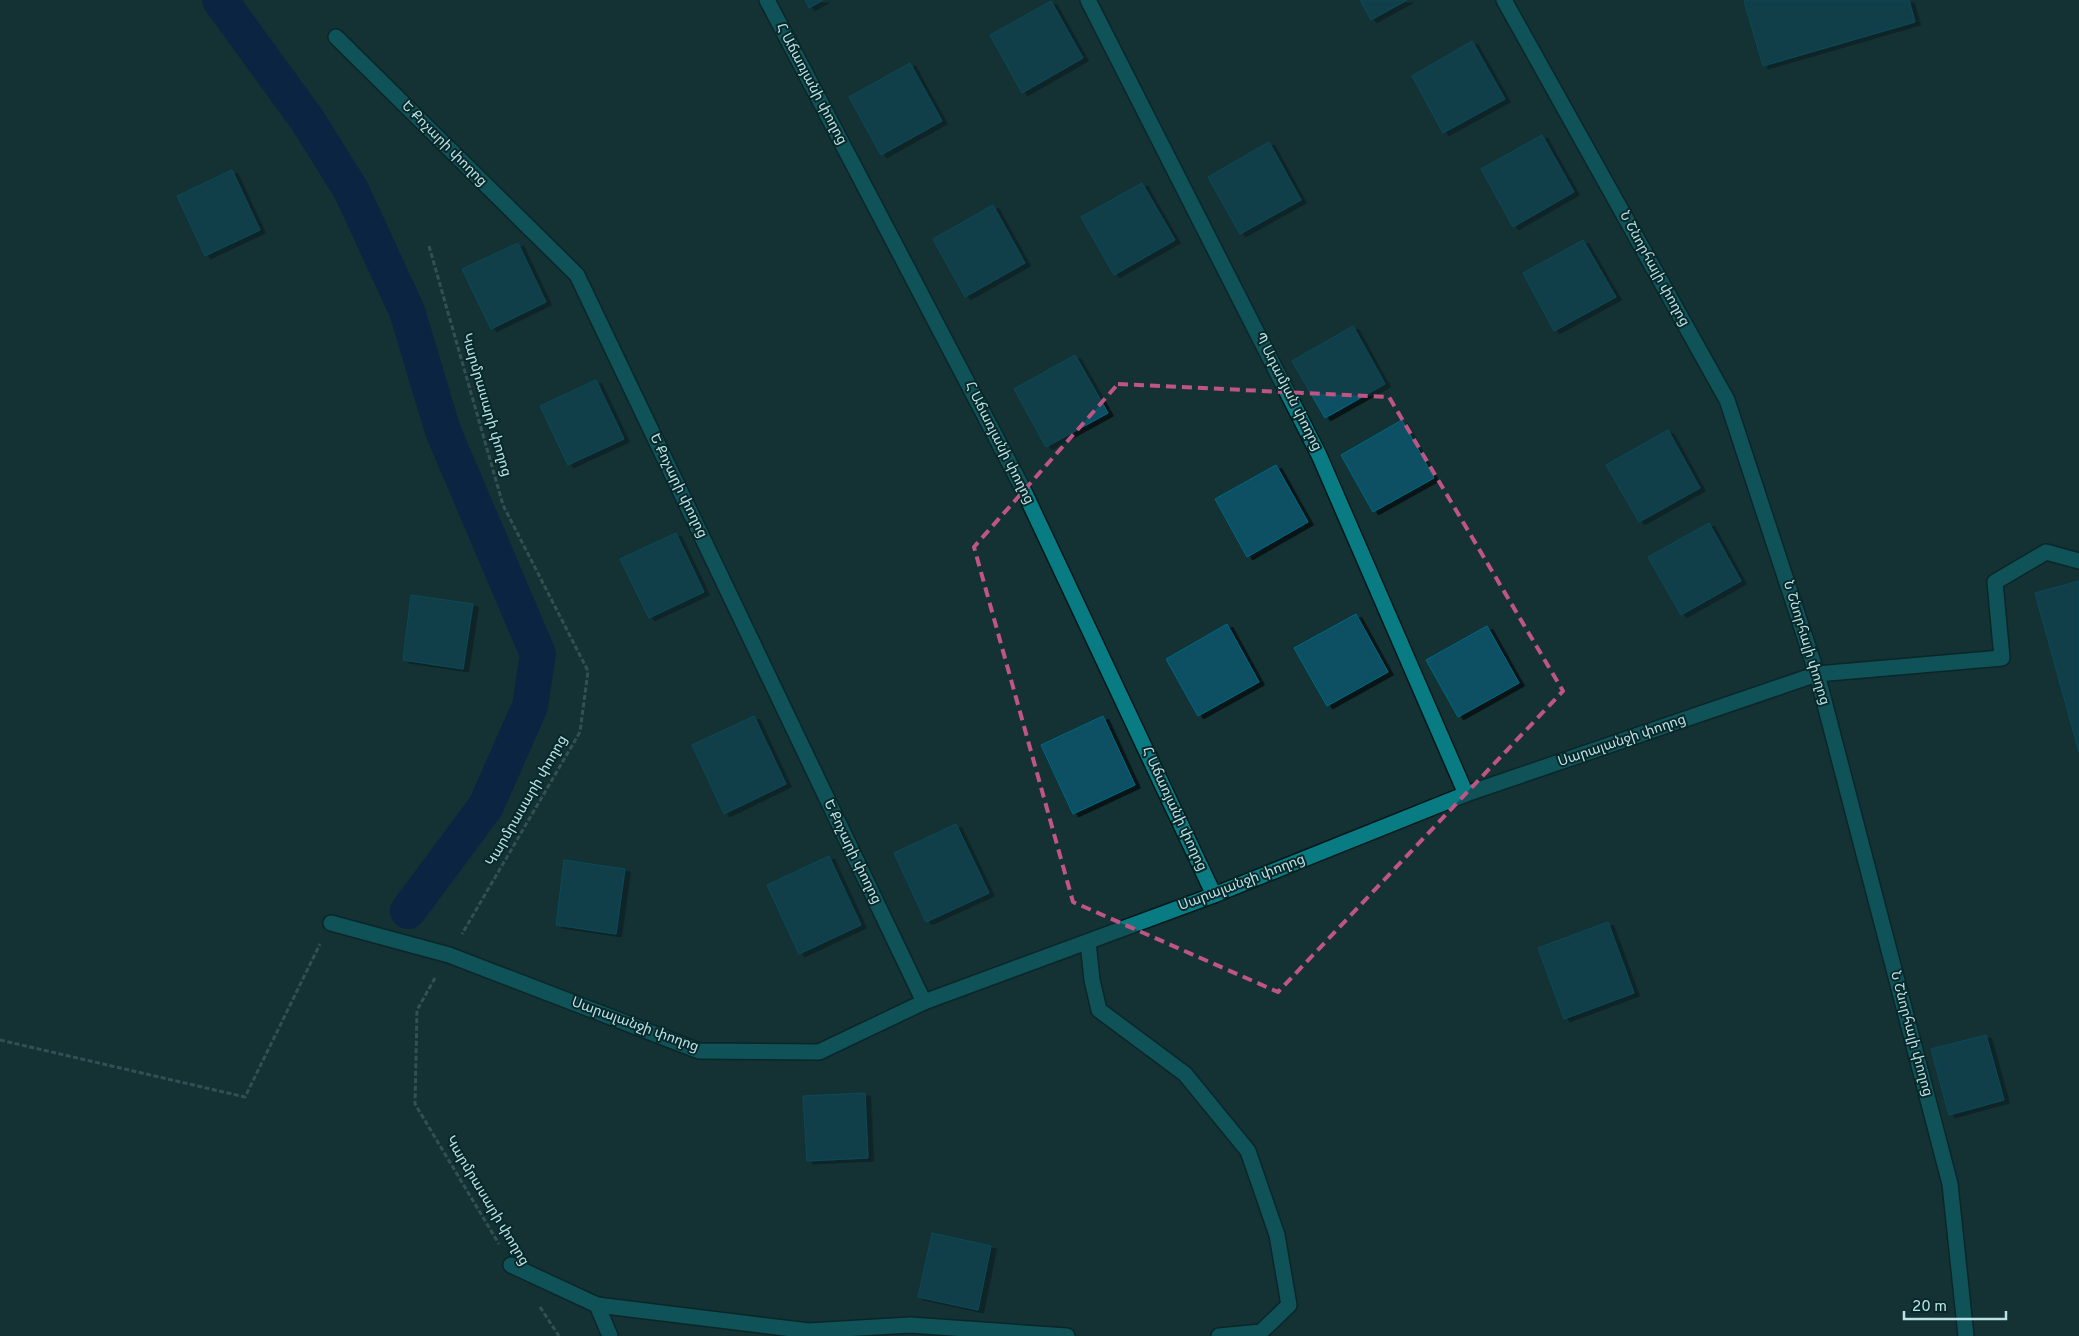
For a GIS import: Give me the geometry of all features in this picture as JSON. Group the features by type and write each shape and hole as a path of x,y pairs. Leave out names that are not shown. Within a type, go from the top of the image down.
{"street":[{"name":"Հ Աճառյանի փողոց","path":"767,0 1022,487 1214,895"},
{"name":"Պ Ադամյան փողոց","path":"1088,0 1319,455 1466,794"},
{"name":"Ն Շնորհալի փողոց","path":"1504,0 1728,400 1817,674 1950,1184 1966,1336"},
{"name":"Ե Քոչարի փողոց","path":"336,37 577,276 924,1002"},
{"name":"Սարալանջի փողոց","path":"331,923 449,955 699,1051 819,1052 924,1002 1214,895 1466,794 1817,674 2002,658 1996,582 2046,552 2079,560"},
{"path":"1088,942 1092,980 1099,1010 1185,1074 1248,1151 1277,1235 1289,1305 1261,1332 1219,1336"},
{"path":"511,1264 597,1305 809,1330 910,1325 1067,1336"},
{"path":"597,1305 610,1336"}],"path":[{"name":"Կարմրասարի փողոց","path":"429,246 504,505 588,671 580,732 417,1010 415,1104 511,1264"},
{"path":"0,1040 245,1097 331,923"},
{"path":"538,1304 559,1336"}],"highlighted area":[{"path":"1118,384 1389,397 1563,691 1278,992 1073,902 974,547"}],"building":[{"path":"805,0 823,0 809,8"},
{"path":"1360,0 1407,0 1371,20"},
{"path":"1909,0 1915,22 1763,66 1744,1"},
{"path":"1051,1 1083,58 1022,93 990,35"},
{"path":"1472,41 1505,99 1443,133 1412,76"},
{"path":"910,63 942,121 881,155 849,97"},
{"path":"1542,135 1574,192 1513,227 1481,169"},
{"path":"1269,142 1301,200 1240,234 1208,177"},
{"path":"232,170 260,230 205,256 177,196"},
{"path":"1142,183 1175,240 1114,275 1081,217"},
{"path":"993,205 1025,263 965,297 933,239"},
{"path":"1583,240 1616,297 1554,331 1523,273"},
{"path":"518,243 546,302 491,329 462,269"},
{"path":"1353,326 1385,384 1325,418 1292,361"},
{"path":"1075,355 1108,413 1046,447 1014,389"},
{"path":"596,380 624,439 568,465 540,406"},
{"path":"1402,420 1434,478 1373,512 1341,455"},
{"path":"1668,430 1700,488 1639,522 1606,465"},
{"path":"1276,465 1308,522 1247,557 1215,499"},
{"path":"1709,523 1741,581 1681,615 1648,557"},
{"path":"676,533 704,592 649,618 620,559"},
{"path":"2079,581 2079,752 2035,593"},
{"path":"411,595 473,604 463,669 403,660"},
{"path":"1356,614 1388,672 1327,706 1294,648"},
{"path":"1227,624 1259,682 1198,716 1166,659"},
{"path":"1487,626 1519,683 1458,717 1426,660"},
{"path":"754,716 786,784 724,814 692,745"},
{"path":"1103,716 1135,785 1073,814 1041,745"},
{"path":"956,824 989,893 926,922 894,853"},
{"path":"829,856 861,925 799,954 767,885"},
{"path":"564,860 625,869 616,934 556,925"},
{"path":"1608,922 1634,993 1564,1019 1538,948"},
{"path":"1986,1035 2004,1100 1949,1115 1931,1049"},
{"path":"865,1093 868,1158 807,1161 803,1096"},
{"path":"932,1233 991,1246 978,1310 918,1297"}],"waterway":[{"path":"220,0 308,121 351,190 407,311 443,431 538,654 530,706 486,806 408,911"}]}
